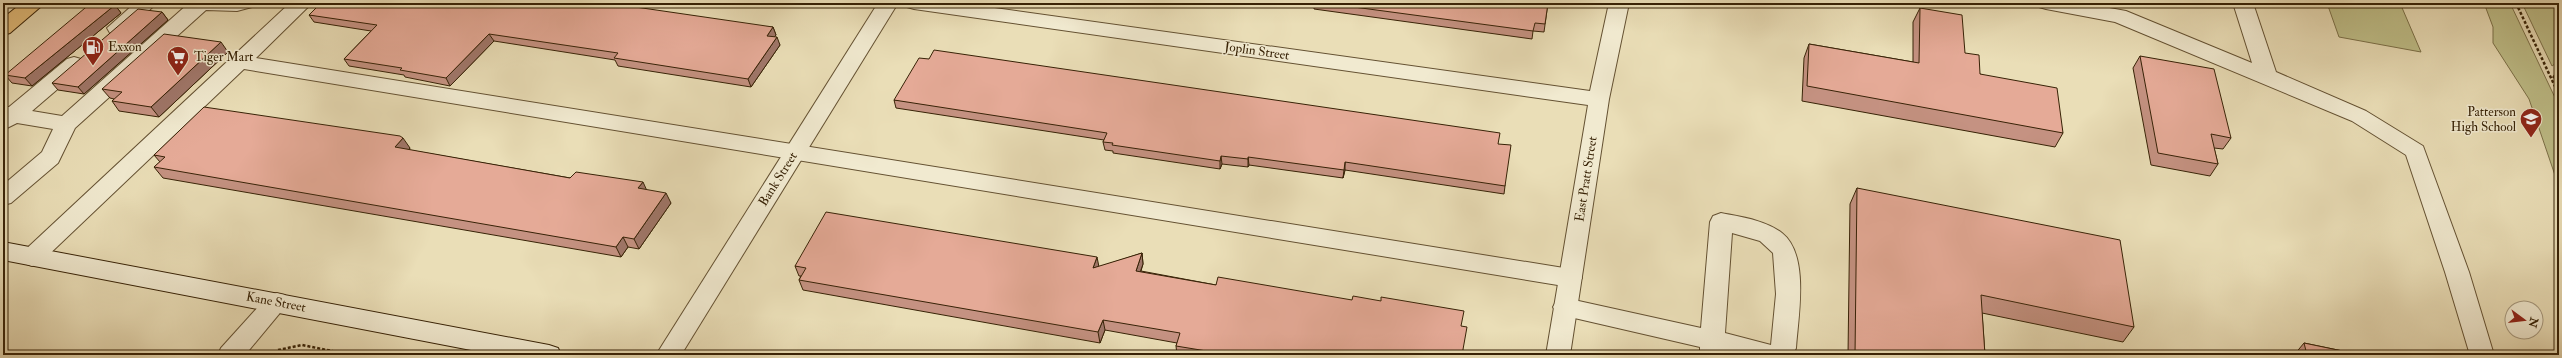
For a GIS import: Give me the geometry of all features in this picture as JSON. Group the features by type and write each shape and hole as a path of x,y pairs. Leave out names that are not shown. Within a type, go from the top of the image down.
{"main road":[{"path":"3,28 35,3"}],"street":[{"path":"104,39 147,3"},
{"path":"3,197 50,157 66,124 205,4 245,3"},
{"path":"32,257 302,3"},
{"name":"Bank Street","path":"668,355 888,3"},
{"name":"Joplin Street","path":"914,3 1599,99"},
{"name":"East Pratt Street","path":"1558,355 1599,99 1619,3"},
{"path":"2046,3 2119,16 2267,76 2359,116 2415,151 2457,272 2482,355"},
{"path":"2243,3 2267,76"},
{"path":"6,117 86,54"},
{"path":"240,62 1570,278"},
{"path":"6,117 66,124"},
{"path":"1712,348 1721,222 1765,234 1780,245 1788,260 1784,348 1776,355"},
{"name":"Kane Street","path":"3,251 549,355"},
{"path":"230,355 277,302"},
{"path":"1565,307 1712,348 1771,355"}],"path":[{"path":"2516,3 2553,78 2559,95"},
{"path":"2553,78 2559,70"},
{"path":"272,352 302,345 352,355"}],"green space":[{"path":"2327,3 2400,3 2421,52 2339,37"},
{"path":"2484,3 2510,3 2559,106 2559,187 2529,99 2493,43 2493,27"},
{"path":"2522,3 2559,3 2559,61 2552,66"}],"building":[{"path":"91,3 115,5 25,78 5,75"},
{"path":"321,3 608,3 773,27 767,36 777,37 748,79 614,58 618,53 489,34 446,78 400,70 402,68 344,59 377,25 309,15"},
{"path":"1324,3 1548,3 1545,24 1535,23 1533,31"},
{"path":"1920,8 1962,15 1965,53 1979,55 1980,74 2057,88 2063,133 1807,86 1809,44 1919,63"},
{"path":"138,9 162,12 78,87 52,83"},
{"path":"164,34 221,42 151,107 112,101 122,92 102,89"},
{"path":"934,50 1500,133 1498,144 1511,145 1505,186 1345,162 1344,170 1248,157 1248,159 1221,156 1220,161 1112,145 1113,143 1103,142 1107,133 894,100 919,58 929,59"},
{"path":"2140,56 2214,69 2231,138 2211,134 2218,164 2158,153"},
{"path":"204,107 400,136 403,138 395,147 570,178 576,172 643,182 638,188 666,193 634,239 623,237 616,247 154,167 165,157 154,155"},
{"path":"1857,188 2120,240 2134,327 1981,295 1985,355 1855,355"},
{"path":"826,212 1097,257 1093,268 1142,253 1136,271 1216,285 1218,277 1352,300 1353,296 1381,301 1381,297 1464,311 1461,326 1467,327 1462,355 1231,355 1176,346 1180,333 1103,320 1098,332 799,280 806,268 795,266"},
{"path":"2304,343 2362,355 2307,355"}],"place":[{"name":"Exxon","path":"93,66"},
{"name":"Tiger Mart","path":"178,76"},
{"name":"Patterson High School","path":"2531,138"}]}
